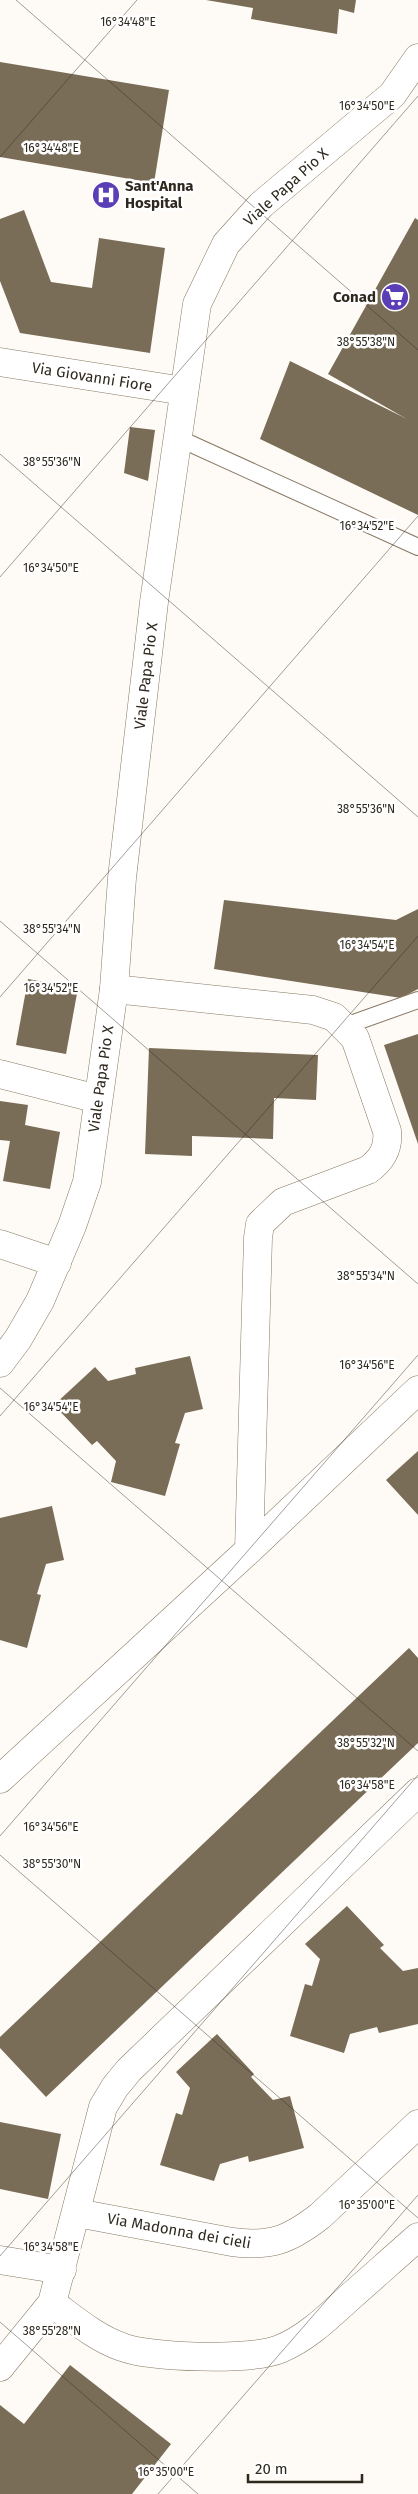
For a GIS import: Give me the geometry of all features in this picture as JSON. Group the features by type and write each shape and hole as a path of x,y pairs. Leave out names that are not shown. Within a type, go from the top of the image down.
{"street":[{"name":"Viale Papa Pio X","path":"0,1363 18,1339 40,1301 57,1263 87,1182 114,989 122,878 154,602 197,304 226,244 261,205 392,95 418,58"},
{"name":"Via Giovanni Fiore","path":"0,362 184,391"},
{"path":"114,989 313,1010 334,1017 346,1026 355,1038 387,1130 388,1141 378,1163 368,1170 284,1202 260,1224 249,1550"},
{"path":"0,1074 98,1099"},
{"path":"0,1244 57,1263"},
{"path":"0,1779 249,1550 418,1390"},
{"path":"0,2367 52,2302 77,2213 103,2107 114,2087 129,2070 418,1792"},
{"name":"Via Madonna dei cieli","path":"77,2213 232,2242 256,2245 280,2241 303,2229 320,2216 418,2124"},
{"path":"52,2302 101,2338 124,2348 156,2354 197,2356 245,2355 279,2350 306,2334 418,2237"},
{"path":"0,2260 62,2270"}],"lane":[{"path":"178,438 418,547"},
{"path":"346,1026 418,1000"}],"building":[{"path":"206,0 356,0 354,13 339,9 337,34 251,19 253,8"},
{"path":"0,62 169,90 154,183 0,157"},
{"path":"24,210 51,282 92,288 99,238 165,248 150,353 20,333 0,281 0,219"},
{"path":"415,218 418,220 418,515 260,439 290,361 405,418 328,374"},
{"path":"130,427 155,430 148,481 124,473"},
{"path":"224,900 396,920 418,909 418,989 401,998 214,969"},
{"path":"28,979 78,988 66,1054 16,1045"},
{"path":"418,1034 418,1144 384,1045"},
{"path":"149,1048 318,1055 316,1100 274,1098 273,1139 192,1136 192,1156 145,1154"},
{"path":"0,1101 28,1105 25,1125 60,1132 50,1189 3,1181 10,1141 0,1140"},
{"path":"190,1356 203,1409 185,1413 175,1443 180,1444 165,1496 111,1482 116,1461 97,1441 92,1445 54,1405 95,1367 108,1381 136,1374 135,1368"},
{"path":"418,1451 418,1515 386,1480"},
{"path":"52,1506 64,1560 46,1564 37,1594 41,1595 27,1648 0,1640 0,1518"},
{"path":"409,1648 418,1658 418,1743 46,2097 0,2048 0,2037"},
{"path":"347,1906 384,1945 380,1948 403,1971 418,1968 418,2024 379,2033 377,2027 350,2034 344,2053 290,2036 305,1984 312,1986 320,1959 305,1944"},
{"path":"217,2034 254,2074 251,2077 273,2100 290,2096 304,2148 249,2162 248,2156 220,2164 214,2181 160,2165 176,2113 182,2115 190,2088 176,2072"},
{"path":"0,2122 61,2134 48,2199 0,2189"},
{"path":"70,2365 171,2444 132,2494 0,2494 0,2405 24,2424"}],"place":[{"name":"Sant'Anna Hospital","path":"106,195"},
{"name":"Conad","path":"395,297"}]}
